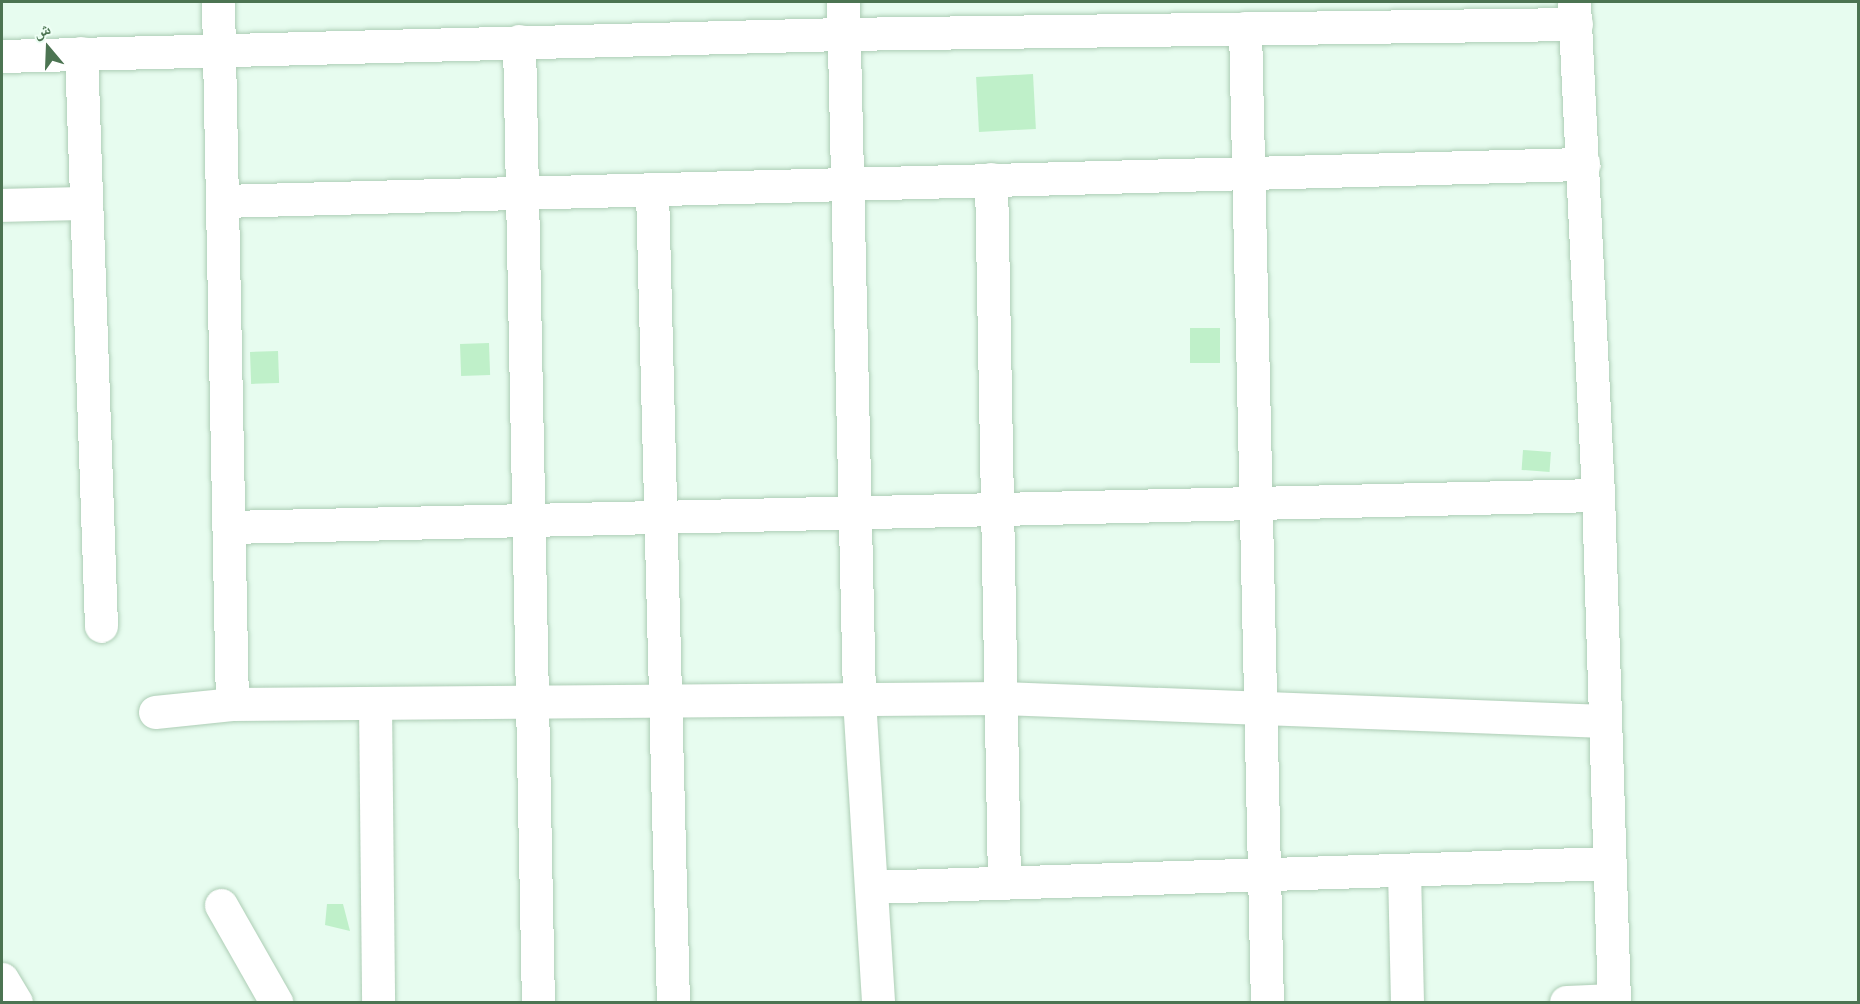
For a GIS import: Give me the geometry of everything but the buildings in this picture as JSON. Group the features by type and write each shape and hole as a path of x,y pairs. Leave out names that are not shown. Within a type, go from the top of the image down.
{"street":[{"path":"218,2 232,704"},
{"path":"843,2 840,34 859,699 878,1002"},
{"path":"2,56 519,41 1245,28 1575,13 1598,495 1614,1001 1566,1002"},
{"path":"1245,28 1258,505 1267,1002"},
{"path":"519,41 529,704 538,1002"},
{"path":"81,53 101,626"},
{"path":"222,201 520,192 652,191 844,182 1250,176 1583,164"},
{"path":"991,179 1004,883"},
{"path":"652,191 664,514 673,1002"},
{"path":"2,205 86,203"},
{"path":"229,527 526,522 664,514 1258,505 1598,495"},
{"path":"155,712 232,704 529,704 1002,698 1262,711 1605,721"},
{"path":"375,704 378,1002"},
{"path":"871,887 1609,863"},
{"path":"1404,870 1407,1002"},
{"path":"221,905 276,1002"},
{"path":"2,979 16,1002"}]}
